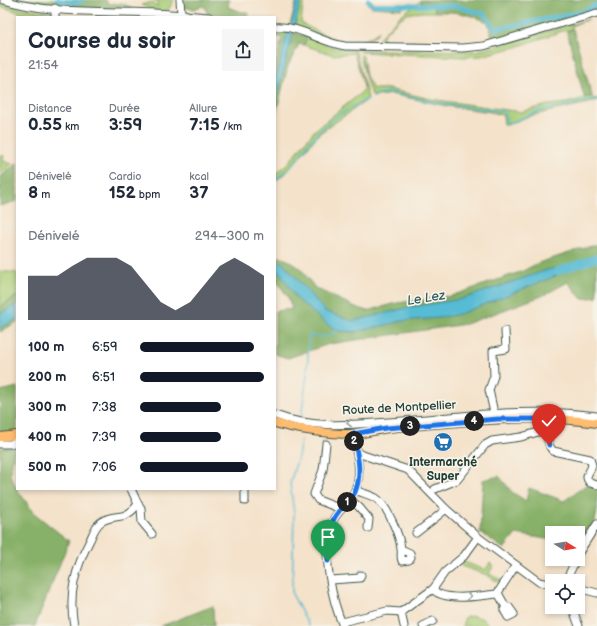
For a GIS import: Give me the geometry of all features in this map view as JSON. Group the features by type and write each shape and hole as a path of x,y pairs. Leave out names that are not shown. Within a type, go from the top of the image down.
{"main road":[{"name":"Route de Montpellier","path":"276,423 315,431 353,434 386,428 498,419 544,419 597,423"},
{"path":"0,437 16,435"}],"street":[{"path":"4,0 25,6 137,16"},
{"path":"54,16 55,8"},
{"path":"108,13 174,11 187,15 198,16"},
{"path":"276,24 334,44 345,46 462,48 491,44 597,13"},
{"path":"276,27 289,28"},
{"path":"494,414 489,390 494,376 492,355 493,351 506,349 505,331"},
{"name":"Route de Montpellier","path":"276,415 295,421 329,424 372,423 542,412 597,416"},
{"path":"544,419 545,430 550,447 555,453 590,459 592,468 586,478 590,484 597,485"},
{"path":"435,489 457,480 485,445 492,441 514,439 545,430"},
{"path":"353,434 359,473 356,490 332,522 328,538 331,580 342,624 387,611 401,612 433,589 438,581 464,556 478,537"},
{"path":"0,444 11,444 16,442"},
{"path":"326,444 323,470 314,494 318,500 341,509"},
{"path":"357,453 408,470 446,510 478,537 539,582 545,583"},
{"path":"132,490 141,508 142,522 152,534"},
{"path":"245,490 245,501"},
{"path":"356,490 376,498 384,506 389,514 401,549"},
{"path":"350,499 360,507 369,519 368,528"},
{"path":"74,626 72,615 74,575 96,528 100,523 106,520 126,516 138,504"},
{"path":"416,533 424,526 432,523 446,510"},
{"path":"585,543 597,524"},
{"path":"498,593 516,565"},
{"path":"331,580 360,578 361,575"},
{"path":"433,589 436,593 446,597 498,593"},
{"path":"585,590 597,593"},
{"path":"498,593 507,609"},
{"path":"401,612 404,626"},
{"path":"575,614 579,626"},
{"path":"423,626 433,621"}],"green space":[{"path":"13,0 71,0 74,7 37,4"},
{"path":"71,0 106,0 108,4 124,4 131,7 131,11 74,7"},
{"path":"154,0 174,0 169,9 162,13 141,5 153,2 155,6 158,6 158,2"},
{"path":"182,0 229,0 228,7 242,12 248,12 248,16 207,14 206,8 202,6 194,9 182,7"},
{"path":"297,0 305,0 301,23 330,37 350,42 360,41 369,38 379,31 371,39 361,43 349,44 324,38 290,24"},
{"path":"366,0 371,0 375,4 407,5 401,9 371,7"},
{"path":"420,0 597,0 597,9 493,40 488,22 463,14 436,12 432,4 422,4"},
{"path":"420,1 422,4 432,4 436,12 417,12 406,15 396,22 383,35 383,40 388,42 427,41 428,44 383,44 378,39 400,16"},
{"path":"0,2 19,8 53,12 53,16 29,16 0,6"},
{"path":"589,19 571,26 573,29 516,47 481,56 465,57 360,52 359,50 475,51 502,45"},
{"path":"276,29 307,36 304,45 299,44 288,66 276,113 276,63 282,38 276,36"},
{"path":"573,29 592,96 584,97 567,31"},
{"path":"307,36 332,47 355,50 368,98 320,133 285,174 276,180 276,173 289,162 315,130 362,92 364,87 354,53 333,55 304,45"},
{"path":"360,55 363,56 366,76 373,89 388,89 430,99 521,112 592,96 593,100 597,98 597,101 529,116 504,125 503,115 491,112 447,106 391,94 373,97 368,87"},
{"path":"0,155 4,156 3,161 12,164 0,174"},
{"path":"16,164 16,201 0,206 0,177"},
{"path":"597,244 597,297 582,299 568,282 544,295 466,324 329,344 288,358 276,354 276,311 292,309 288,297 276,280 276,255 290,261 301,269 315,288 367,311 397,303 451,296 523,271 538,263"},
{"path":"0,271 16,273 16,297 0,307"},
{"path":"16,297 16,323 0,332 0,307"},
{"path":"16,387 16,434 0,437 0,391"},
{"path":"15,447 10,475 16,490 18,490 34,513 69,541 35,626 0,626 0,448"},
{"path":"499,476 512,492 526,501 529,488 564,501 586,485 597,486 597,510 595,522 585,533 585,526 545,526 545,539 516,534 504,549 480,532 483,480"},
{"path":"462,561 485,570 490,563 493,566 489,574 503,581 501,584 487,575 461,566"},
{"path":"213,606 214,626 161,626"},
{"path":"473,616 481,618 491,626 462,626 465,617"}],"water":[{"path":"297,0 301,0 295,26 291,25"},
{"path":"288,31 293,33 276,100 276,79"},
{"path":"276,260 284,264 325,311 353,321 410,307 462,299 547,270 568,265 568,271 460,314 439,318 403,321 355,332 338,331 328,325 297,299 281,274 276,270"},
{"path":"16,305 16,320 0,328 0,314"}],"waterway":[{"path":"57,0 75,3 83,0"},
{"path":"368,0 373,5 456,6 484,14 495,29 586,11 597,4"},
{"path":"373,96 388,92 437,103 505,112 507,124 539,111 597,99"},
{"path":"276,178 287,171 315,136 326,125 347,110 368,99"},
{"name":"Le Lez","path":"558,271 597,258"},
{"path":"301,418 307,375 309,335 321,337 328,336 338,329"},
{"path":"301,439 298,457 290,483 294,513 292,594 309,626"}],"place":[{"name":"Intermarché Super","path":"443,442"}],"route":[{"path":"328,561 327,545 332,522 353,496 358,481 359,464 353,434 386,428 498,419 544,419 549,445"}]}
